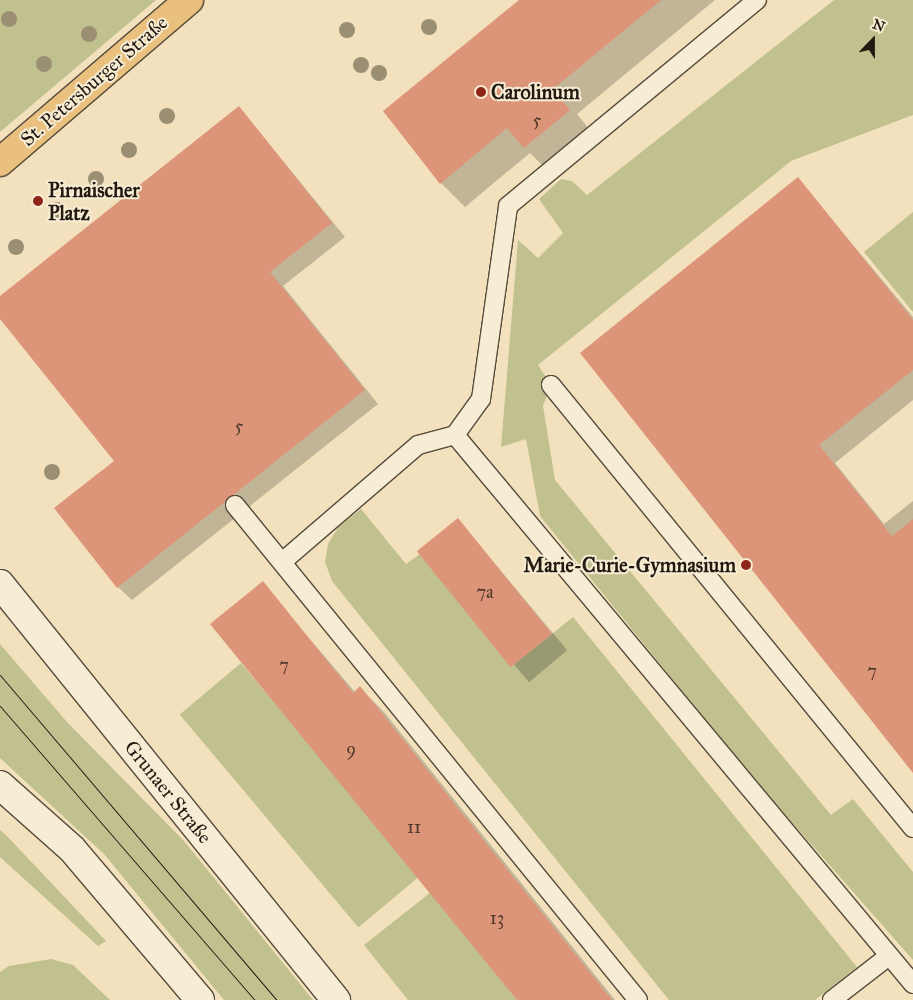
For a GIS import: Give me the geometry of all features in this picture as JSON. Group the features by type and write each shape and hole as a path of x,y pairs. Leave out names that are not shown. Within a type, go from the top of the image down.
{"main road":[{"name":"St. Petersburger Straße","path":"0,162 189,0"},
{"name":"Grunaer Straße","path":"0,584 336,1000"},
{"path":"0,785 72,849 200,1000"}],"lane":[{"path":"282,562 418,445 455,435 482,399 508,206 757,0"},
{"path":"551,385 913,828"},
{"path":"455,435 913,984"},
{"path":"235,505 638,1000"},
{"path":"832,1000 889,956"}],"green space":[{"path":"0,0 156,0 0,132"},
{"path":"834,0 913,0 913,115 791,161 538,365 551,385 543,406 555,480 831,815 853,799 913,872 913,960 751,776 540,516 526,439 501,447 518,240 538,258 563,233 539,199 561,179 572,181 587,195"},
{"path":"913,212 913,312 864,252"},
{"path":"361,509 406,564 420,554 511,667 573,617 857,967 815,1000 669,1000 332,581 325,562 328,544 339,526"},
{"path":"0,644 67,722 184,841 313,1000 224,1000 104,854 0,758"},
{"path":"241,663 420,876 358,927 180,714"},
{"path":"0,830 106,941 98,946 0,857"},
{"path":"431,892 517,1000 408,1000 364,945"},
{"path":"51,959 73,965 110,1000 0,1000 0,972 9,966"}],"building":[{"name":"Carolinum","path":"519,0 661,0 553,89 570,110 524,148 507,128 440,184 383,111"},
{"path":"239,106 332,223 270,272 365,390 117,588 54,508 114,461 0,319 0,296"},
{"path":"798,177 913,320 913,370 819,445 892,536 913,519 913,773 580,353"},
{"path":"458,518 552,634 511,667 417,551"},
{"path":"263,581 353,693 360,686 612,1000 517,1000 210,624"}],"tram line":[{"path":"0,675 277,1000"},
{"path":"0,706 255,1000"}],"place":[{"name":"Carolinum","path":"481,92"},
{"name":"Pirnaischer Platz","path":"38,201"},
{"name":"Marie-Curie-Gymnasium","path":"746,565"}]}
